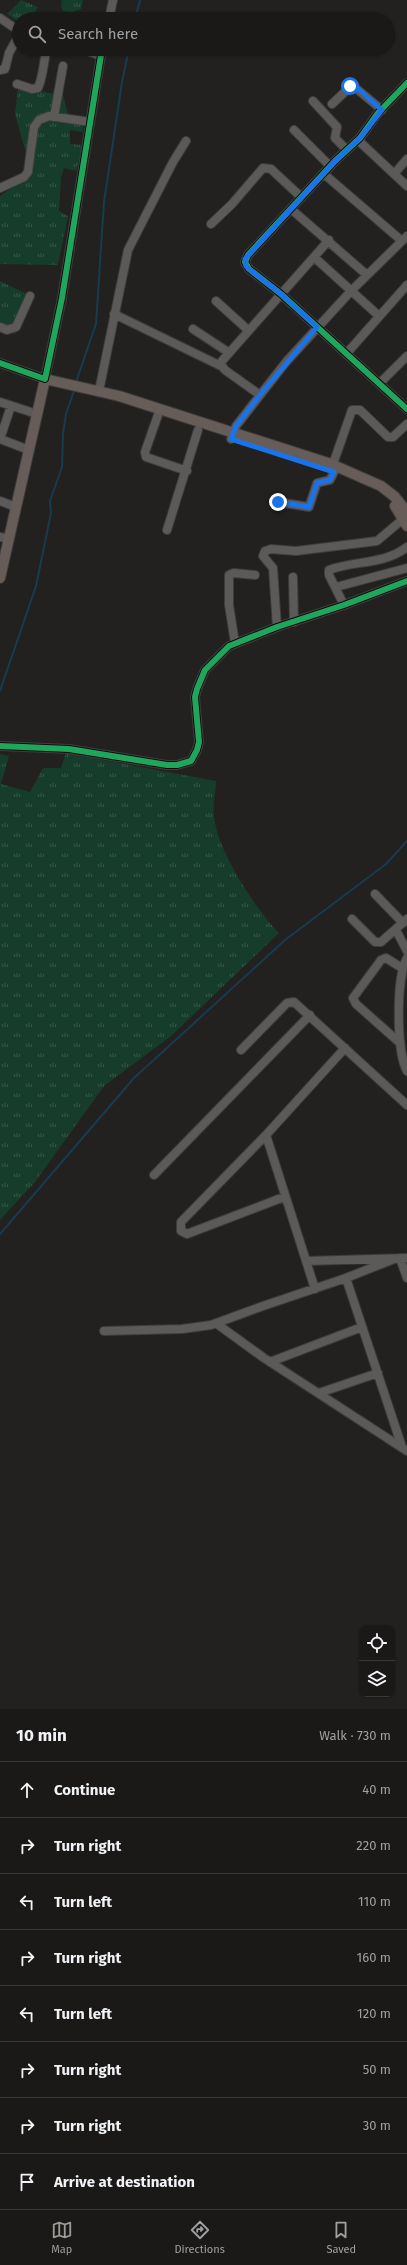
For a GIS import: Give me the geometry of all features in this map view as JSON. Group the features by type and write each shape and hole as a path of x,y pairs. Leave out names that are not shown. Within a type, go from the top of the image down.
{"main road":[{"path":"0,578 4,538 16,507 45,381 84,390 198,430 232,436"},
{"path":"84,390 99,391 232,436 334,468 381,486 395,497 406,519"}],"street":[{"path":"110,12 113,0"},
{"path":"0,18 12,26"},
{"path":"0,70 5,69 9,53 12,48"},
{"path":"17,84 32,89 38,88 45,70 45,56"},
{"path":"45,381 61,305 101,56"},
{"path":"54,117 63,66"},
{"path":"407,83 382,110 360,138 330,166 248,255 245,262 249,269 281,294 407,409"},
{"path":"332,104 352,85 382,110"},
{"path":"313,101 337,127 335,138 347,150"},
{"path":"0,188 24,176 28,172 34,126 44,117 90,122"},
{"path":"294,130 330,166"},
{"path":"360,138 361,143 407,186"},
{"path":"99,391 128,250 173,162 186,141"},
{"path":"394,174 407,159"},
{"path":"211,224 232,204 263,168 271,169 301,197"},
{"path":"232,436 260,395 317,327 404,239 324,174"},
{"path":"291,209 329,240 367,275"},
{"path":"223,367 222,361 228,352 329,240"},
{"path":"314,257 379,316"},
{"path":"347,353 407,285"},
{"path":"0,327 7,330 16,327 30,296"},
{"path":"216,301 248,330"},
{"path":"114,314 223,367 260,395"},
{"path":"193,329 228,352"},
{"path":"380,383 407,356"},
{"path":"0,363 45,381"},
{"path":"0,369 45,381"},
{"path":"0,402 37,414"},
{"path":"11,406 0,439 29,450"},
{"path":"278,502 309,507 317,483 330,480 352,410 360,410 388,437 396,435 407,424"},
{"path":"158,415 145,452 146,457 187,470"},
{"path":"167,530 187,470 198,430"},
{"path":"0,501 16,507"},
{"path":"277,627 273,568 263,556 265,551 270,549 296,551 377,540 406,519"},
{"path":"344,605 329,575 329,570 385,559 396,555 407,547"},
{"path":"336,588 407,568"},
{"path":"235,642 229,605 229,575 234,573 255,575"},
{"path":"293,577 294,622"},
{"path":"0,746 69,749 159,764 177,765 191,761 198,750 199,742 195,697 197,689 205,670 235,642 407,582"},
{"path":"352,919 375,942 383,941 405,921 375,894"},
{"path":"396,930 407,951"},
{"path":"400,1043 356,1004 353,998 381,960 386,958 402,968"},
{"path":"407,958 402,968 400,1017 400,1043 407,1071"},
{"path":"241,1050 287,1003 294,1002 407,1105"},
{"path":"400,1017 407,1012"},
{"path":"154,1175 310,1015"},
{"path":"284,1197 187,1234 181,1231 181,1222 266,1134 344,1048"},
{"path":"266,1134 284,1197 315,1290"},
{"path":"306,1260 400,1258"},
{"path":"400,1258 407,1278"},
{"path":"104,1331 182,1329 217,1324 264,1306 315,1290 400,1258"},
{"path":"346,1278 404,1449"},
{"path":"217,1324 270,1362 404,1449"},
{"path":"270,1362 362,1327"},
{"path":"319,1393 378,1373"}],"green space":[{"path":"21,0 38,7 35,12 12,12 12,17 7,14"},
{"path":"62,0 83,0 81,9 72,12 63,11 61,6"},
{"path":"18,88 63,95 69,118 83,122 83,132 70,130 70,144 83,145 76,171 64,168 61,177 59,211 68,216 58,265 0,264 0,196 32,175 15,114"},
{"path":"0,281 33,297 15,334 0,326"},
{"path":"66,753 216,781 214,817 222,846 249,895 279,933 171,1036 104,1086 35,1182 0,1220 0,754 9,756 1,784 30,792 43,768 61,768"}],"waterway":[{"path":"137,12 140,0"},
{"path":"76,382 96,324 104,202 122,82 128,56"},
{"path":"0,691 36,586 51,513 50,501 62,467 63,434 66,414 75,388"},
{"path":"0,1234 134,1078 285,940 386,864 407,841"}],"cycle path":[{"path":"0,363 45,379 62,298 101,56"},
{"path":"407,83 378,113 360,138 335,161 248,255 245,262 249,269 281,294 407,409"},
{"path":"0,746 69,749 167,765 177,765 191,761 197,750 199,742 195,697 197,689 205,670 229,646 277,627 344,605 407,581"}],"route":[{"path":"278,502 306,508 309,507 318,481 328,481 332,479 334,472 251,444 231,439 236,426 286,362 317,327 281,294 249,269 246,266 245,259 335,161 360,138 363,132 382,110 356,87 352,85 350,86"}]}
